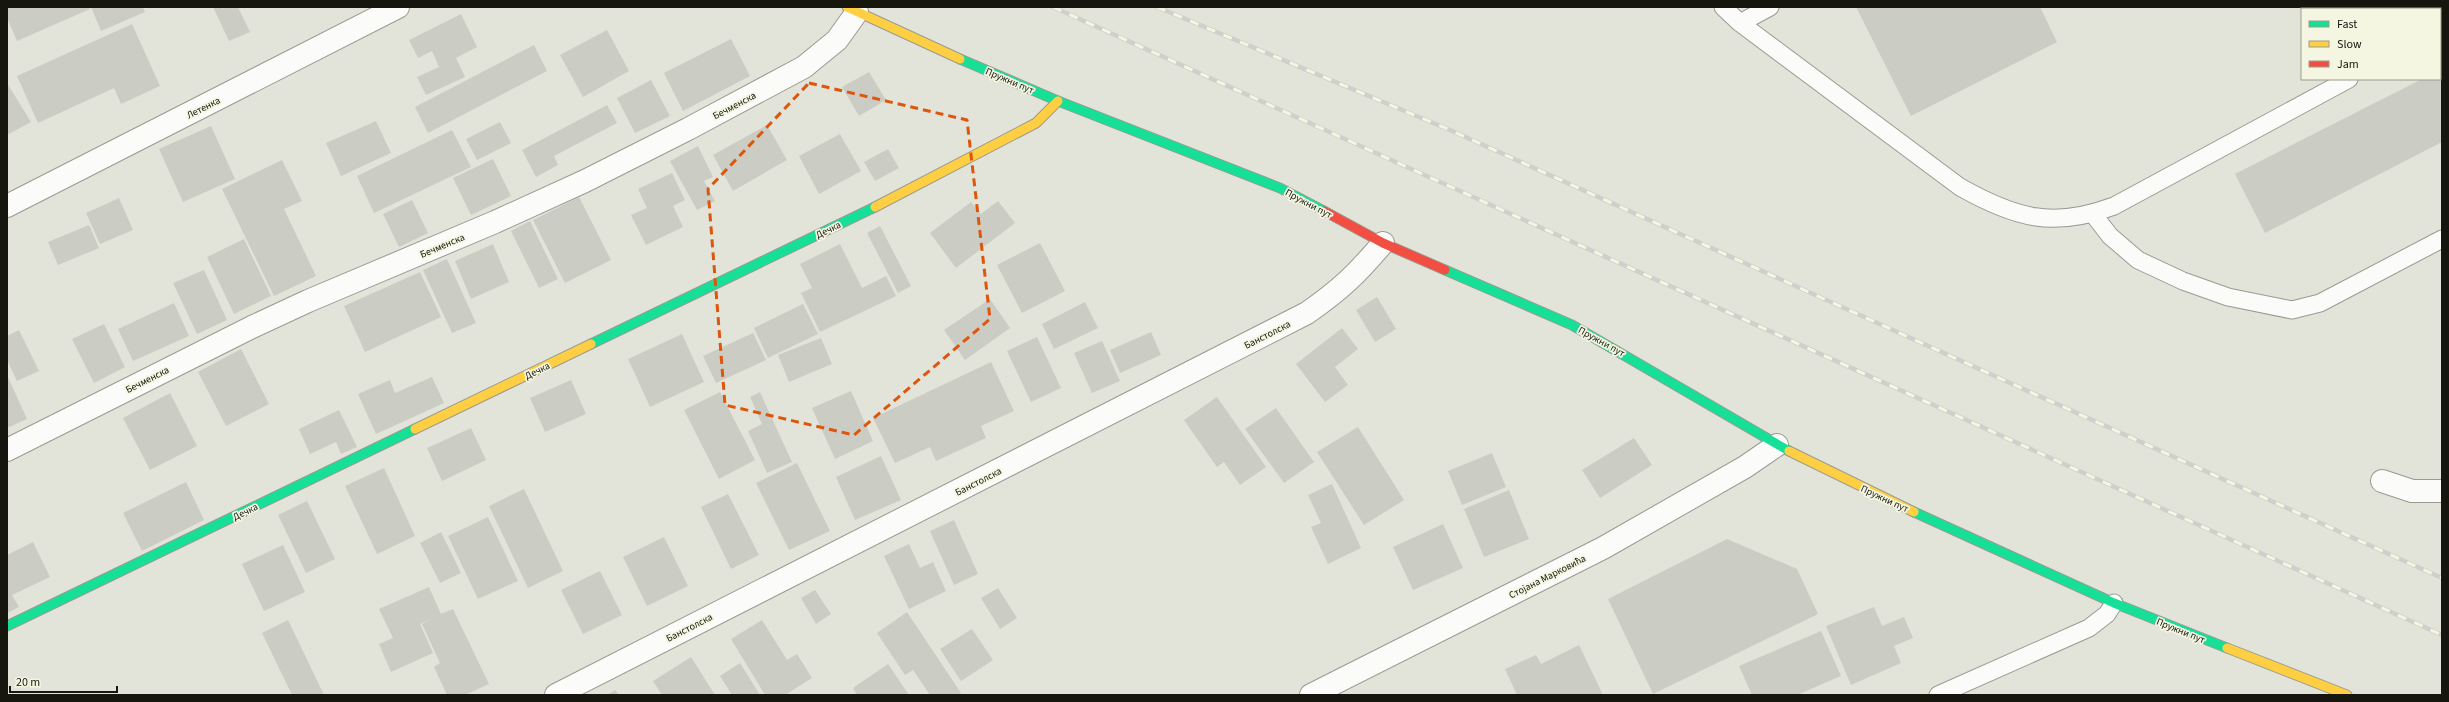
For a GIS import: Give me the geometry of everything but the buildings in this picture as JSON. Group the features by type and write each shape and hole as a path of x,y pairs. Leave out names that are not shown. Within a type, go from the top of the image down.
{"street":[{"name":"Летенка","path":"7,206 398,7"},
{"name":"Пружни пут","path":"852,9 908,37 1058,101 1280,188 1383,243 1572,325 1777,445 1844,479 2114,603 2346,695"},
{"name":"Бечменска","path":"7,450 308,301 495,222 585,181 688,129 804,67 837,40 852,9"},
{"name":"Дечка","path":"7,626 928,180 1036,123 1058,101"},
{"name":"Банстолска","path":"556,695 1307,313 1340,290 1358,273 1383,243"},
{"name":"Стојана Марковића","path":"1312,695 1603,548 1745,467 1777,445"},
{"path":"2382,481 2412,491 2442,491"}],"lane":[{"path":"1723,7 1740,23 1934,169 1984,201 2035,218 2062,219 2093,214 2114,206 2347,80"},
{"path":"1740,23 1770,7"},
{"path":"2093,214 2110,236 2138,260 2183,281 2228,297 2292,310 2320,303 2442,239"},
{"path":"1938,695 2089,628 2107,614 2114,603"}],"highlighted area":[{"path":"809,83 967,120 990,319 854,435 725,405 708,189"}],"railway":[{"path":"1053,7 2442,635"},
{"path":"1157,7 1450,130 2442,578"}],"traffic: fast":[{"path":"960,59 1058,101 1280,188 1324,211"},
{"path":"591,344 875,207"},
{"path":"1445,270 1572,325 1789,451"},
{"path":"7,626 415,429"},
{"path":"1914,512 2114,603 2227,648"}],"traffic: slow":[{"path":"847,7 960,59"},
{"path":"875,207 1036,123 1058,101"},
{"path":"415,429 591,344"},
{"path":"1789,451 1914,512"},
{"path":"2227,648 2347,695"}],"traffic: jam":[{"path":"1324,211 1383,243 1445,270"}]}
